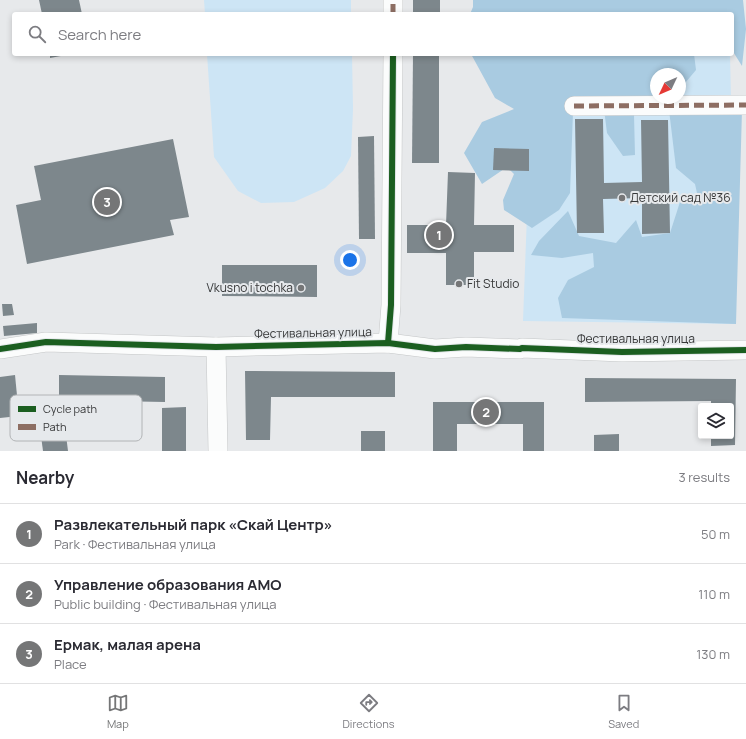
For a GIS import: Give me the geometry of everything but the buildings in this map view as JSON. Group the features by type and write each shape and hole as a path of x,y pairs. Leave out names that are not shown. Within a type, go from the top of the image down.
{"street":[{"path":"393,0 393,12"},
{"path":"388,343 391,305 393,56"},
{"path":"574,106 746,105"},
{"name":"Фестивальная улица","path":"0,348 46,342 216,347 388,343 435,349 466,347 622,352 746,350"},
{"path":"216,347 218,451"}],"shaded area":[{"path":"204,0 351,0 351,12 205,12"},
{"path":"473,0 743,0 746,29 742,66 734,53 734,12 471,12 473,7"},
{"path":"207,56 352,56 353,109 351,156 343,171 325,188 294,202 261,203 238,191 214,157"},
{"path":"472,56 694,56 696,70 686,82 686,68 650,68 650,104 660,104 663,109 634,115 635,155 623,156 607,133 604,109 573,112 570,193 559,210 532,228 504,210 503,200 514,174 507,167 482,184 464,153 482,122 514,109 495,98"},
{"path":"533,56 730,56 736,324 523,321"},
{"path":"669,110 742,110 736,324 562,318 558,298 568,280 594,267 593,253 562,258 531,255 539,241 568,211 579,236 616,243 636,220 642,237 670,233 680,202 699,202 695,184 676,168"}],"marked path":[{"path":"393,0 393,12"},
{"path":"574,106 746,105"}],"cycle path":[{"path":"388,343 391,305 393,56"},
{"path":"0,349 46,342 216,347 388,343 435,349 466,347 622,352 746,350"}],"place":[{"name":"Детский сад №36","path":"622,198"},
{"name":"Ермак, малая арена","path":"107,202"},
{"name":"Развлекательный парк «Скай Центр»","path":"439,235"},
{"name":"Fit Studio","path":"459,284"},
{"name":"Vkusno i tochka","path":"301,288"},
{"name":"Управление образования АМО","path":"486,412"}]}
